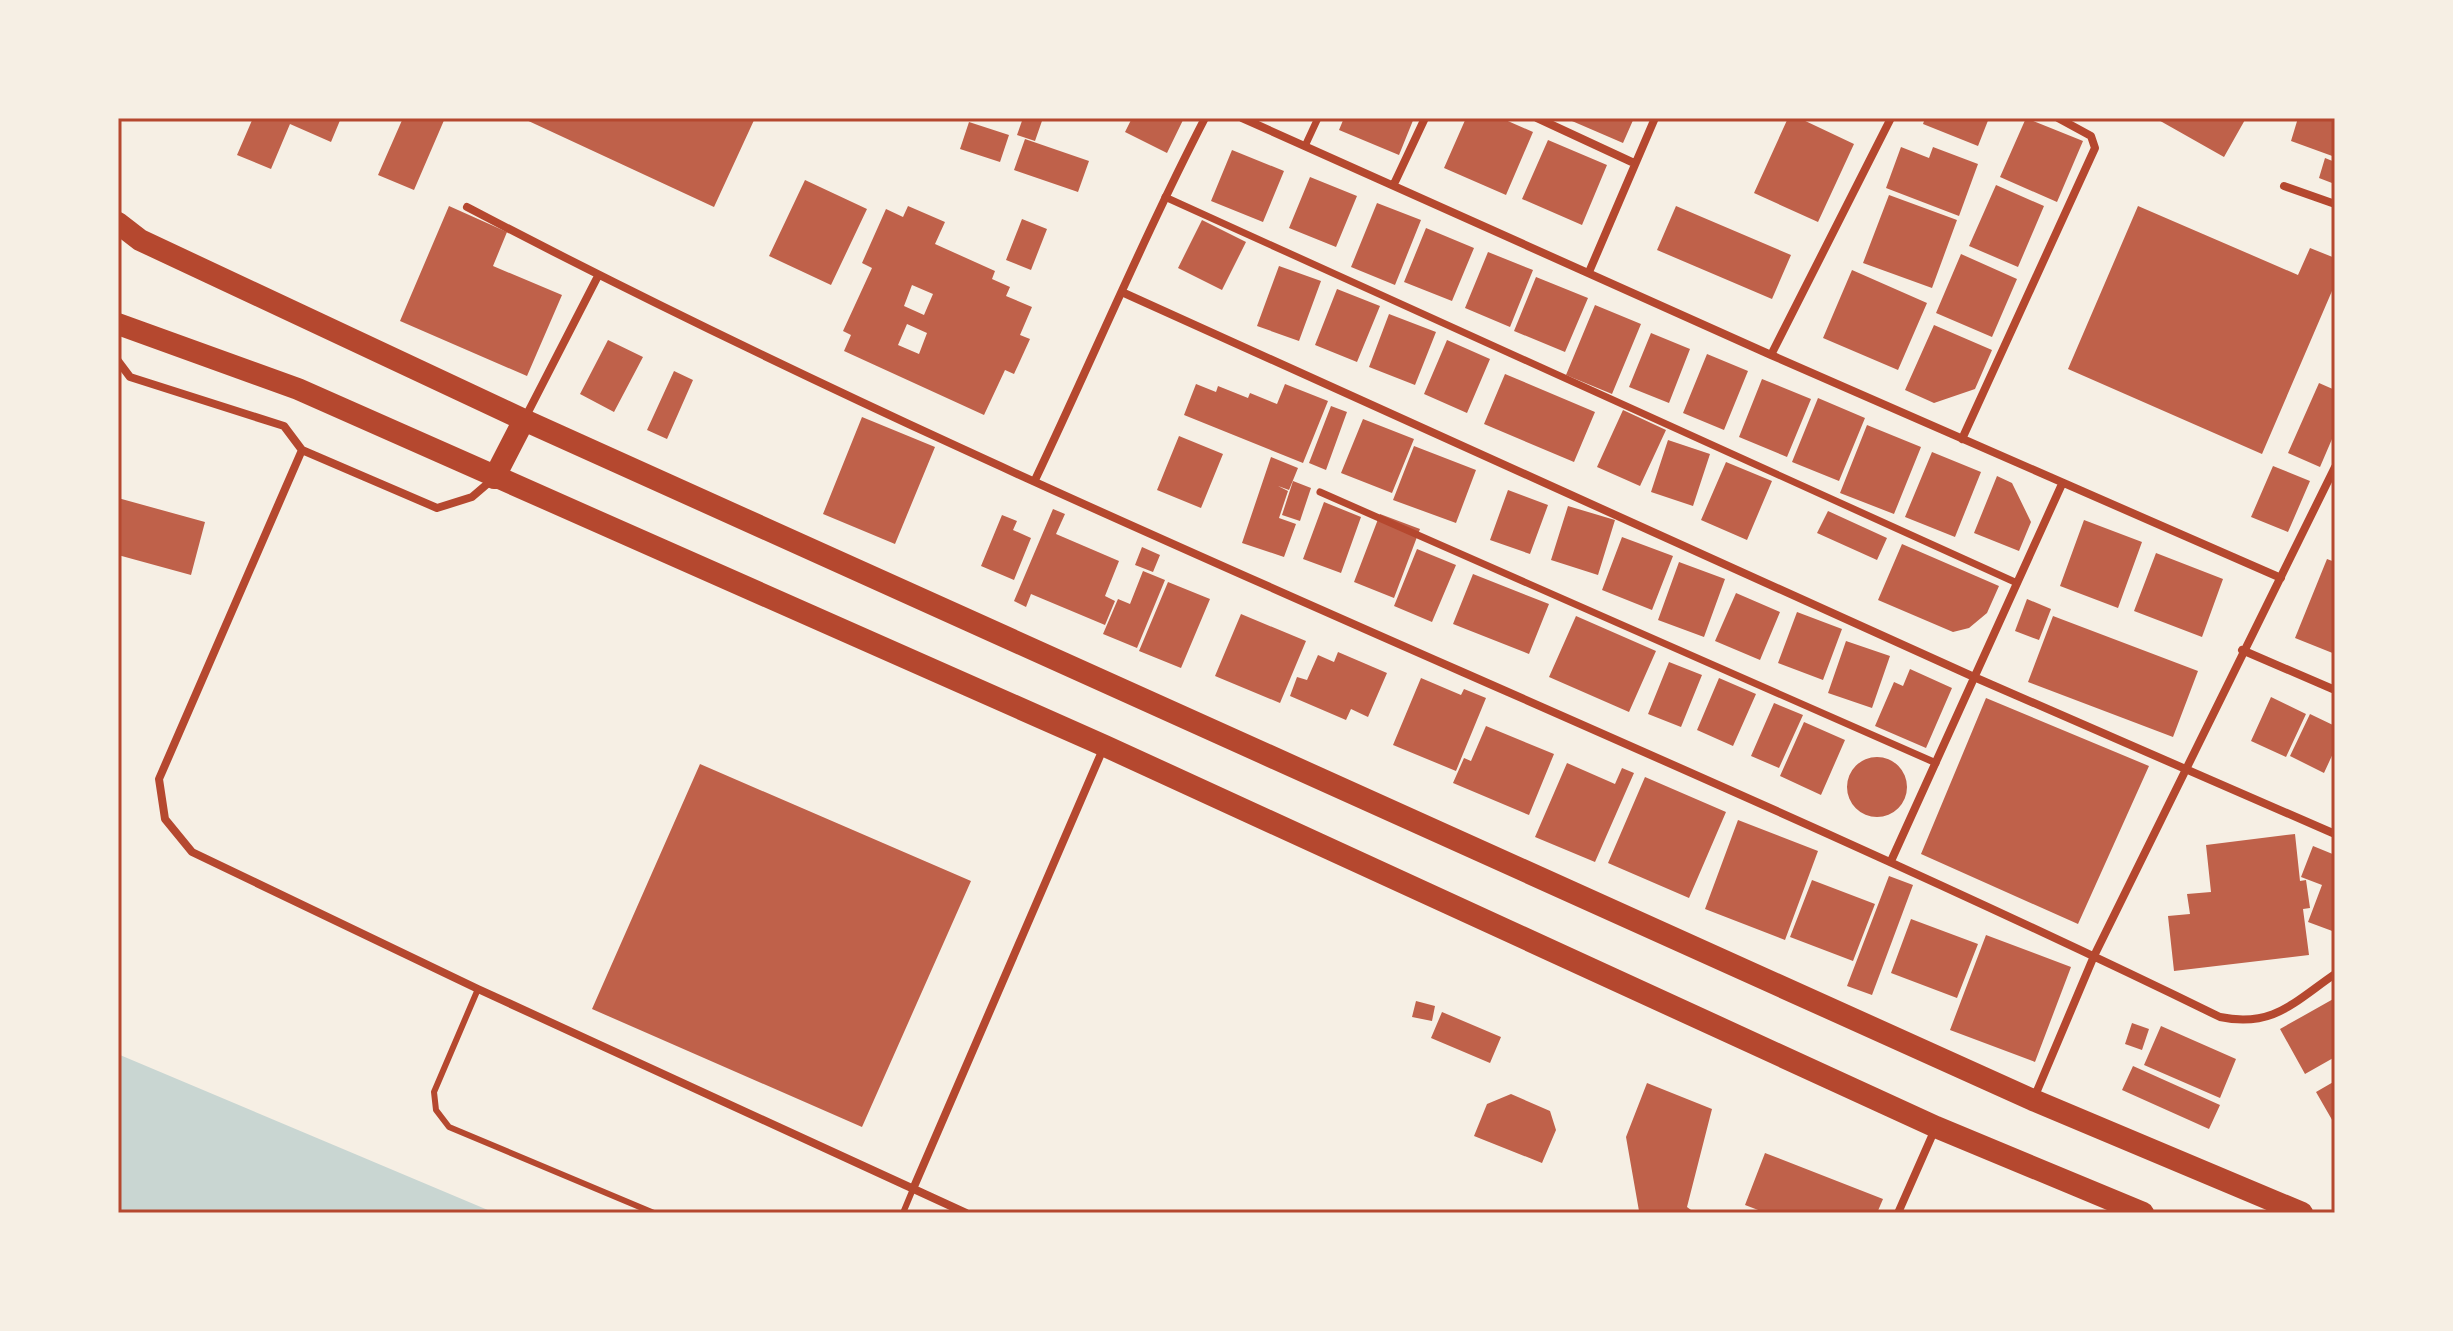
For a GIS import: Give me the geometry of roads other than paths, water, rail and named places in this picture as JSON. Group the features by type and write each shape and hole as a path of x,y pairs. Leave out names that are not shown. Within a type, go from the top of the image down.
{"highway":[{"path":"118,223 154,247 524,420 2033,1100 2302,1213"},
{"path":"118,324 298,389 1105,746 1936,1127 2143,1213"},
{"path":"494,478 524,420"}],"street":[{"path":"1035,480 1124,293 1165,197 1205,118"},
{"path":"1242,118 2062,484 2281,578"},
{"path":"1305,146 1318,118"},
{"path":"1394,184 1425,118"},
{"path":"1589,272 1655,118"},
{"path":"1771,355 1891,118"},
{"path":"1962,439 2095,148 2091,136 2058,118"},
{"path":"1543,119 1634,163"},
{"path":"2284,186 2335,204"},
{"path":"1165,197 2017,583"},
{"path":"467,207 598,276 1035,480 1891,861 2220,1017 2246,1023 2279,1013 2335,974"},
{"path":"524,420 598,276"},
{"path":"1124,293 1974,677 2335,834"},
{"path":"118,361 130,377 284,426 302,450 437,508 472,497 494,478"},
{"path":"302,450 159,779 165,819 192,852 478,989 966,1213"},
{"path":"2033,1100 2094,956 2242,650 2335,467"},
{"path":"1891,861 2062,484"},
{"path":"1320,492 1936,763"},
{"path":"2242,650 2335,690"},
{"path":"913,1189 1105,746"},
{"path":"1898,1213 1936,1127"}],"lane":[{"path":"478,989 434,1092 436,1110 449,1127 654,1213"},
{"path":"903,1213 913,1189"}]}
